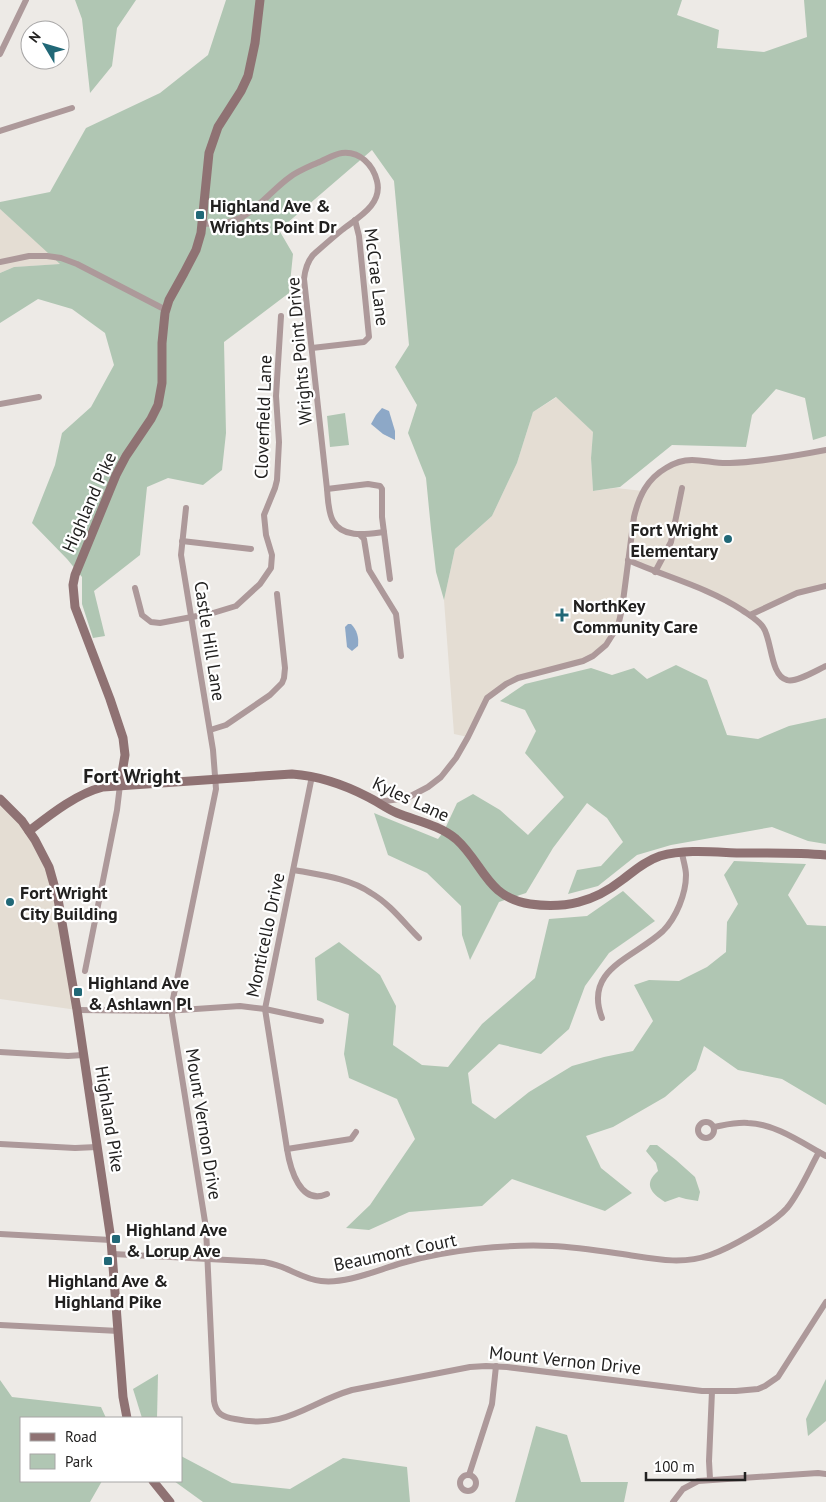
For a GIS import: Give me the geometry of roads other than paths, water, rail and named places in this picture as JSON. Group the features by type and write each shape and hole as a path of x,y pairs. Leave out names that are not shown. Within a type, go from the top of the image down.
{"main road":[{"name":"Highland Pike","path":"120,785 125,755 122,734 79,618 74,602 73,585 82,556 116,475 158,405 162,383 162,343 166,310 169,300 196,250 203,224 209,153 218,127 241,91 248,76 255,43 260,0"},
{"name":"Kyles Lane","path":"29,831 88,792 103,787 292,774 312,776 346,786 396,812 444,831 457,840 493,887 506,896 529,904 557,906 583,902 603,894 639,867 668,854 826,854"},
{"path":"0,799 12,810 29,831"},
{"name":"Highland Pike","path":"29,831 44,857 54,881 77,1010 112,1240 126,1417"},
{"path":"154,1482 170,1502"}],"street":[{"path":"0,54 26,0"},
{"path":"0,132 72,108"},
{"name":"Wrights Point Drive","path":"203,224 223,223 241,218 292,175 339,154 352,154 360,157 373,170 378,187 373,203 365,212 313,255 308,261 304,279 329,508 332,520 343,530 360,535"},
{"name":"McCrae Lane","path":"312,348 364,342 369,337 359,236 355,220"},
{"path":"0,262 29,256 60,258 77,264 166,310"},
{"name":"Cloverfield Lane","path":"192,617 236,606 260,584 271,568 272,555 266,535 264,515 277,480 279,442 276,396 281,316"},
{"path":"0,404 39,397"},
{"path":"378,802 407,798 428,787 440,777 459,752 487,698 506,684 518,678 584,661 606,645 618,626 622,609 634,517 638,503 648,483 660,471 681,461 691,460 730,464 826,450"},
{"path":"327,489 368,484 380,486 382,489 382,517 390,579"},
{"path":"655,572 670,542 682,488"},
{"name":"Castle Hill Lane","path":"186,508 181,555 210,730 216,779"},
{"path":"360,535 384,532"},
{"path":"360,535 366,544 369,570 396,614 400,656"},
{"path":"182,541 251,549"},
{"path":"628,560 716,595 750,615 763,626 777,671 787,680 794,680 826,666"},
{"path":"750,615 797,593 826,586"},
{"path":"135,588 142,615 151,622 160,624 192,617"},
{"path":"210,730 226,725 270,695 282,683 285,668 276,594"},
{"name":"Monticello Drive","path":"312,776 265,1009 292,1171 303,1189 313,1196 327,1194"},
{"name":"Mount Vernon Drive","path":"216,779 216,788 172,1010 206,1228 214,1401 217,1412 221,1416 244,1421 268,1422 296,1414 336,1394 470,1367 496,1366 712,1391 750,1390 765,1386 781,1373 826,1302"},
{"name":"Highland Pike","path":"85,972 117,810 120,785"},
{"path":"602,1018 597,996 598,988 605,975 663,930 677,910 686,878 682,853"},
{"path":"294,870 335,878 362,887 383,901 419,938"},
{"path":"77,1010 172,1010 240,1006 265,1009 320,1021"},
{"path":"0,1052 68,1056 83,1055"},
{"path":"714,1127 738,1123 765,1125 826,1156"},
{"path":"287,1149 351,1139 356,1132"},
{"path":"0,1144 75,1148 97,1147"},
{"name":"Beaumont Court","path":"113,1254 264,1262 280,1266 311,1280 333,1282 437,1254 517,1246 571,1247 661,1260 697,1259 709,1256 730,1246 778,1216 793,1198 819,1152"},
{"path":"0,1234 112,1240"},
{"path":"0,1325 119,1331"},
{"path":"469,1475 492,1404 496,1366"},
{"path":"710,1479 712,1391"},
{"path":"673,1502 678,1494 698,1481 826,1474"}],"water":[{"path":"382,408 389,411 395,431 395,440 383,434 371,424"},
{"path":"348,624 353,626 358,637 358,646 352,651 347,647 345,627"}],"place":[{"name":"Highland Ave & Wrights Point Dr","path":"200,215"},
{"name":"Fort Wright Elementary","path":"728,539"},
{"name":"NorthKey Community Care","path":"562,615"},
{"name":"Fort Wright City Building","path":"10,902"},
{"name":"Highland Ave & Ashlawn Pl","path":"78,992"},
{"name":"Highland Ave & Lorup Ave","path":"116,1239"},
{"name":"Highland Ave & Highland Pike","path":"108,1261"}],"district":[{"name":"Fort Wright","path":"132,776"}]}
